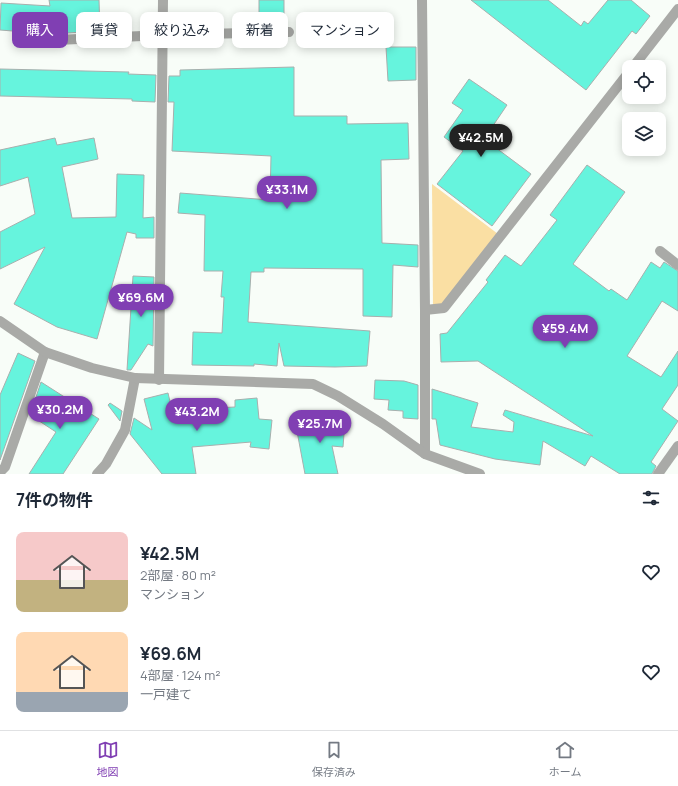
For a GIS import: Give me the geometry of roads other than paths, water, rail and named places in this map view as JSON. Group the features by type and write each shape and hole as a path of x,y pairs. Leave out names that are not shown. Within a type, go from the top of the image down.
{"street":[{"path":"163,0 163,12"},
{"path":"422,0 426,310 425,454"},
{"path":"638,60 678,9"},
{"path":"224,33 289,32"},
{"path":"68,40 140,35"},
{"path":"159,380 163,48"},
{"path":"426,310 444,308 622,81"},
{"path":"660,251 678,265"},
{"path":"0,321 45,352 92,368 135,378 313,384 338,396 370,416 425,454 480,474"},
{"path":"0,472 5,467 45,352"},
{"path":"97,474 106,464 125,430 135,378"},
{"path":"658,474 678,446"}]}
